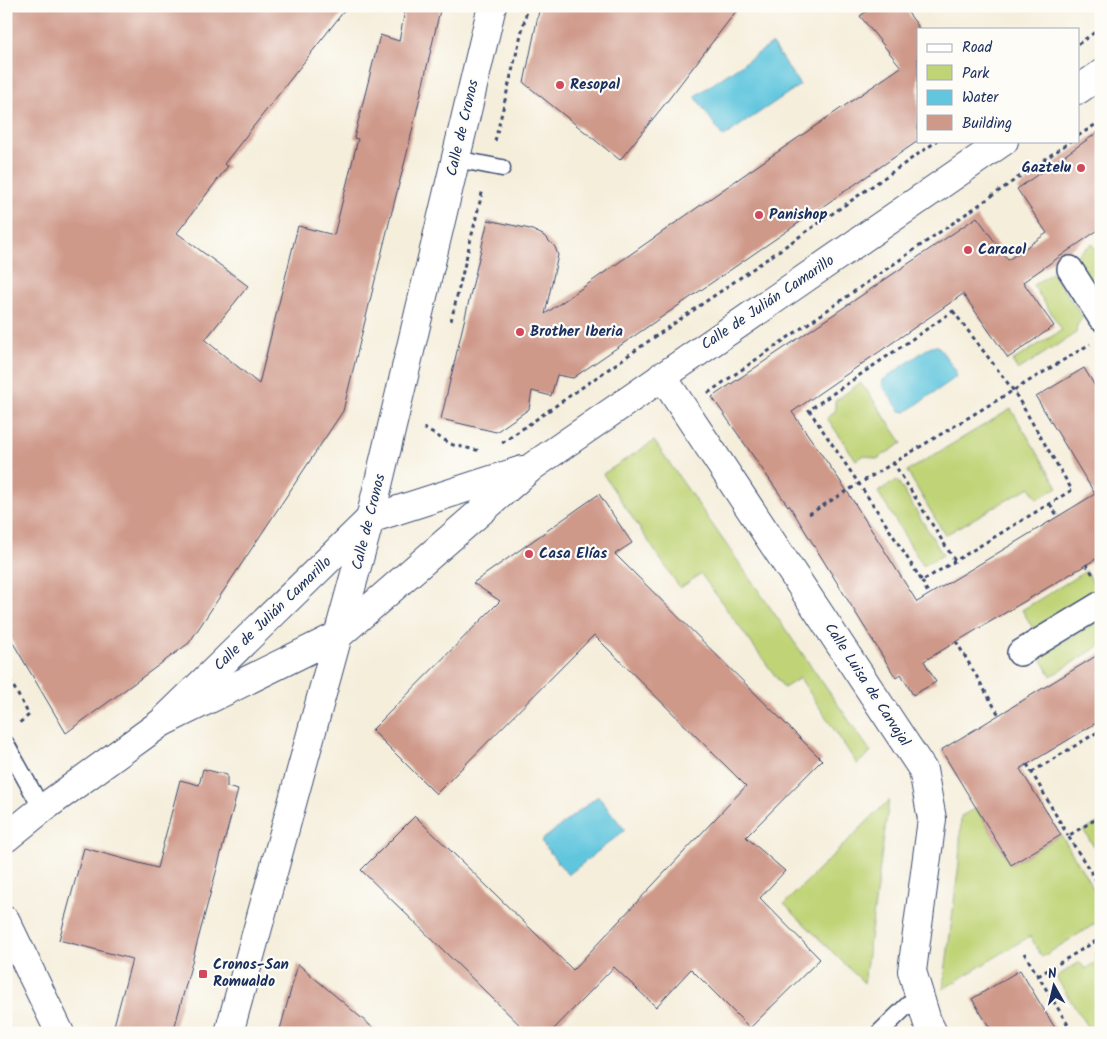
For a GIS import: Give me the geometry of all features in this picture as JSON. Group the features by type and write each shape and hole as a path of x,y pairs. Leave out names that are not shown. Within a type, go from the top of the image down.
{"street":[{"name":"Calle de Cronos","path":"229,1033 370,519 492,6"},
{"path":"1080,89 1101,74"},
{"name":"Calle de Julián Camarillo","path":"161,723 339,635 533,466 1003,142"},
{"path":"1070,269 1101,318"},
{"name":"Calle Luisa de Carvajal","path":"662,376 923,770 932,819 912,971 927,1022 933,1033"},
{"name":"Calle de Julián Camarillo","path":"6,838 161,723 370,519 533,466"},
{"path":"1020,653 1101,604"},
{"path":"6,921 60,1033"}],"lane":[{"path":"456,159 496,167"},
{"path":"6,744 42,810"},
{"path":"879,1033 919,994"}],"path":[{"path":"450,326 496,167 528,6"},
{"path":"1080,43 1101,28"},
{"path":"1080,135 1101,121"},
{"path":"496,446 936,142"},
{"path":"707,398 708,392 1070,142"},
{"path":"922,581 1072,490 1013,390 953,311 809,410 859,483 929,595"},
{"path":"808,514 1093,342"},
{"path":"427,420 425,429 453,445 488,452"},
{"path":"893,462 955,561"},
{"path":"1050,504 1058,517"},
{"path":"956,641 999,714"},
{"path":"6,672 29,716 14,727"},
{"path":"1032,772 1101,730"},
{"path":"1028,764 1068,836 1101,888"},
{"path":"1068,836 1101,816"},
{"path":"1038,976 1101,938"},
{"path":"1024,952 1073,1033"}],"green space":[{"path":"1092,244 1101,257 1101,298 1074,257"},
{"path":"1052,273 1083,317 1077,325 1076,333 1018,370 1012,361 1062,330 1033,285"},
{"path":"860,383 902,443 877,459 864,455 856,460 827,418 835,412 835,401"},
{"path":"1011,409 1058,487 1037,499 1030,487 945,535 907,471"},
{"path":"654,441 871,752 857,764 800,678 784,688 701,574 680,588 603,474"},
{"path":"897,480 943,555 923,566 878,492"},
{"path":"1086,571 1098,591 1034,630 1022,610"},
{"path":"1101,619 1101,645 1051,676 1040,657"},
{"path":"889,800 864,983 784,904"},
{"path":"976,808 1011,865 1061,835 1101,901 1101,920 1042,957 1030,936 943,989 959,863 961,816"},
{"path":"1101,821 1101,858 1084,831"},
{"path":"1101,950 1101,1033 1091,1033 1056,977 1080,962 1085,969 1097,961 1094,954"}],"water":[{"path":"772,44 800,85 723,137 695,96"},
{"path":"931,346 938,346 956,371 955,378 906,412 900,411 882,385 883,380"},
{"path":"598,796 625,830 568,875 541,841"}],"building":[{"path":"6,6 348,6 224,164 228,166 177,233 248,286 205,340 259,384 298,226 334,235 358,139 354,138 380,35 399,41 406,6 441,6 407,153 343,411 189,643 66,733 6,631"},
{"path":"540,6 740,6 620,160 524,83"},
{"path":"874,6 903,6 918,26 917,142 573,378 557,375 551,396 532,391 529,409 496,432 441,419 488,220 530,229 543,235 555,247 558,255 545,314 901,67 860,16"},
{"path":"1101,130 1101,228 1023,282 1054,326 1008,358 963,294 792,412 845,488 917,602 1095,494 1036,397 1084,368 1101,396 1101,556 924,661 936,682 913,695 901,674 896,678 789,505 712,397 977,217 1008,260 1047,233 1017,189"},
{"path":"599,494 632,543 615,554 822,760 746,837 785,871 760,898 820,959 750,1028 691,969 656,1007 614,967 550,1033 528,1033 361,870 415,816 573,970 746,786 594,635 436,794 372,730 500,601 473,583"},
{"path":"1101,653 1101,720 1020,769 1061,835 1011,865 941,750"},
{"path":"203,769 227,775 227,787 238,790 173,1033 112,1033 132,959 59,940 84,848 157,868 180,780 199,785"},
{"path":"298,964 379,1033 279,1033"},
{"path":"1020,970 1058,1033 993,1033 972,999"}],"place":[{"name":"Resopal","path":"560,85"},
{"name":"Gaztelu","path":"1081,168"},
{"name":"Panishop","path":"759,215"},
{"name":"Caracol","path":"968,250"},
{"name":"Brother Iberia","path":"520,332"},
{"name":"Casa Elías","path":"529,554"},
{"name":"Cronos-San Romualdo","path":"203,974"}]}
